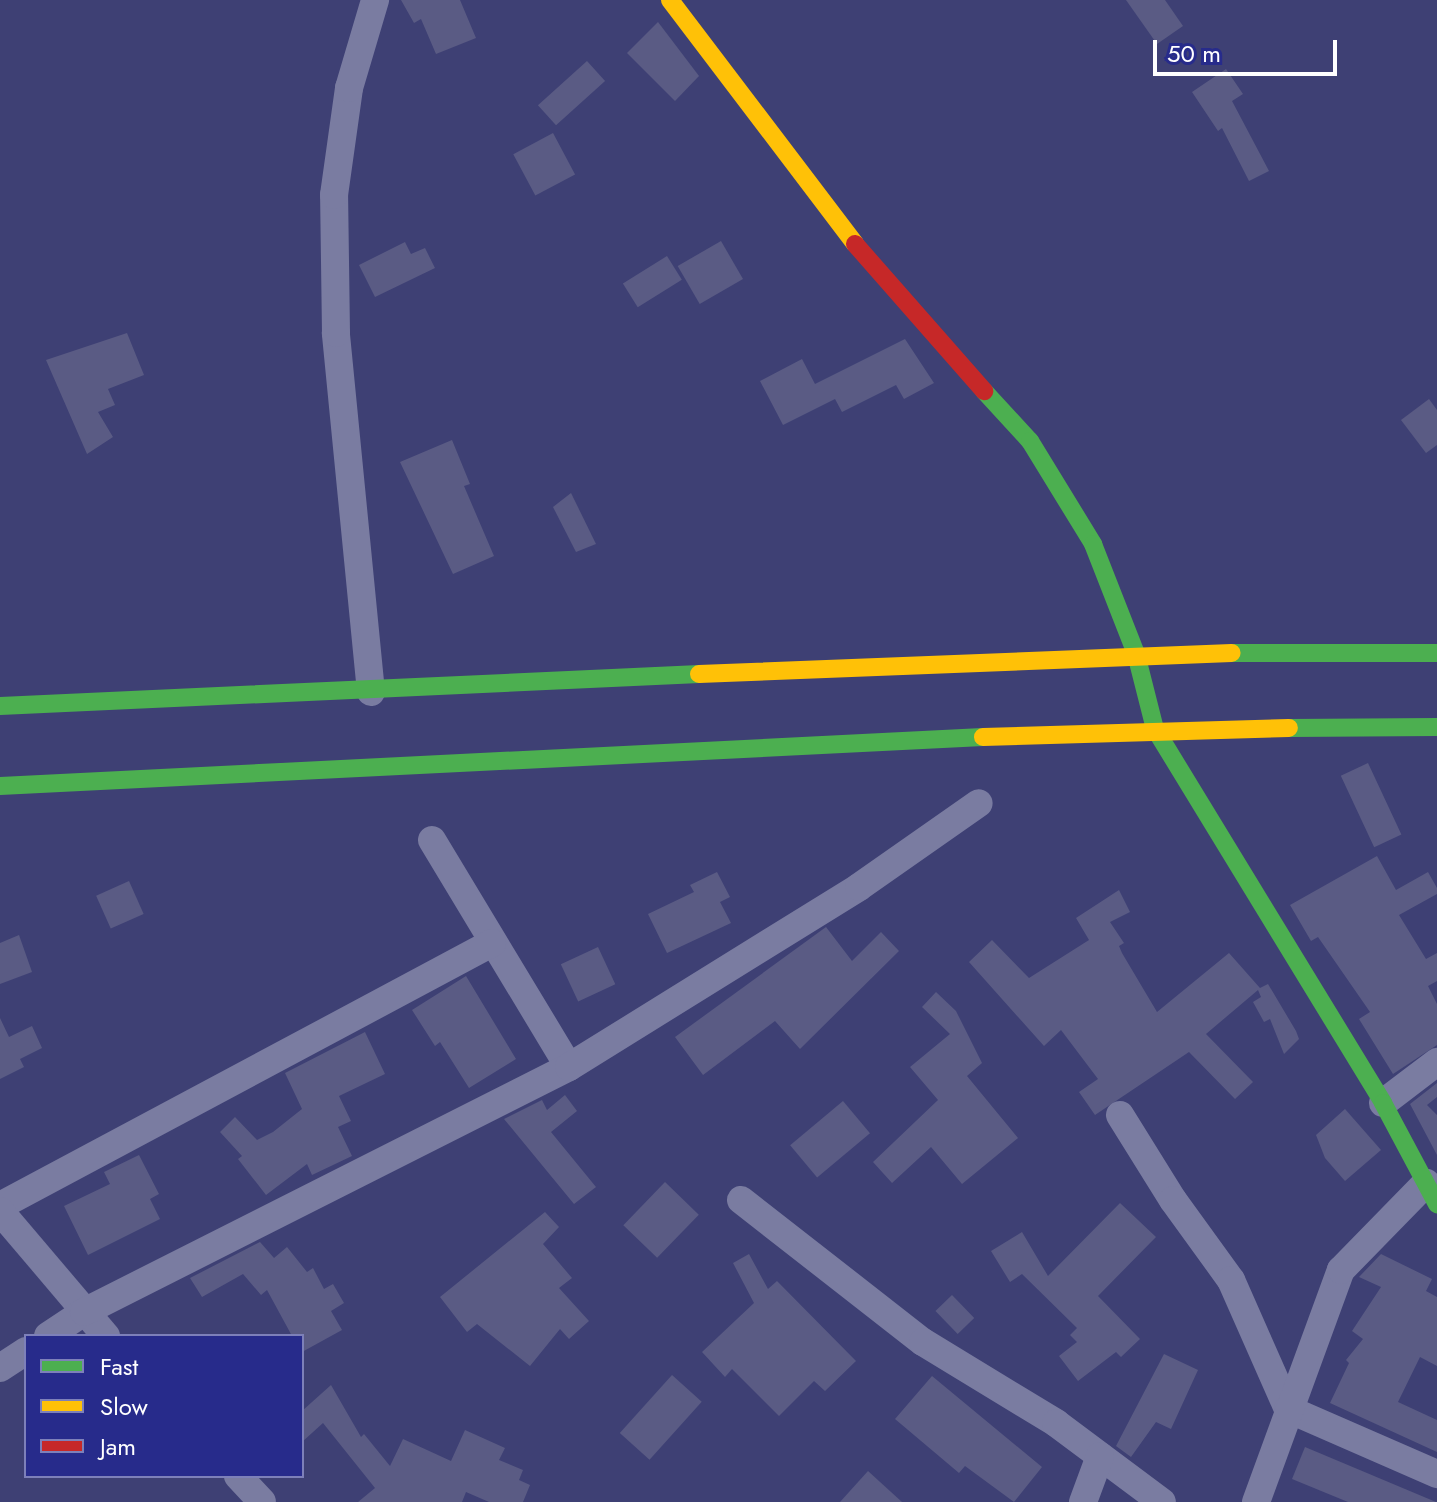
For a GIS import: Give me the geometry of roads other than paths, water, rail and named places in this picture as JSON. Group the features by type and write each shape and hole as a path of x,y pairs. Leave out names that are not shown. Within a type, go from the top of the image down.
{"street":[{"path":"371,692 336,333 334,195 349,88 375,0"},
{"path":"670,0 883,281 1030,441 1093,544 1136,654 1155,729 1383,1103 1432,1194 1341,1270 1256,1502"},
{"path":"0,706 371,692 1136,654 1437,653"},
{"path":"0,786 1155,729 1437,727"},
{"path":"51,1334 84,1312 569,1067 859,887 979,803"},
{"path":"432,840 569,1067"},
{"path":"104,1334 0,1208 492,943"},
{"path":"1383,1103 1437,1062"},
{"path":"1120,1115 1173,1200 1231,1280 1288,1409 1437,1474"},
{"path":"741,1200 923,1342 1100,1456 1162,1502"},
{"path":"0,1368 24,1352"},
{"path":"1083,1502 1100,1456"},
{"path":"240,1478 262,1502"}]}
